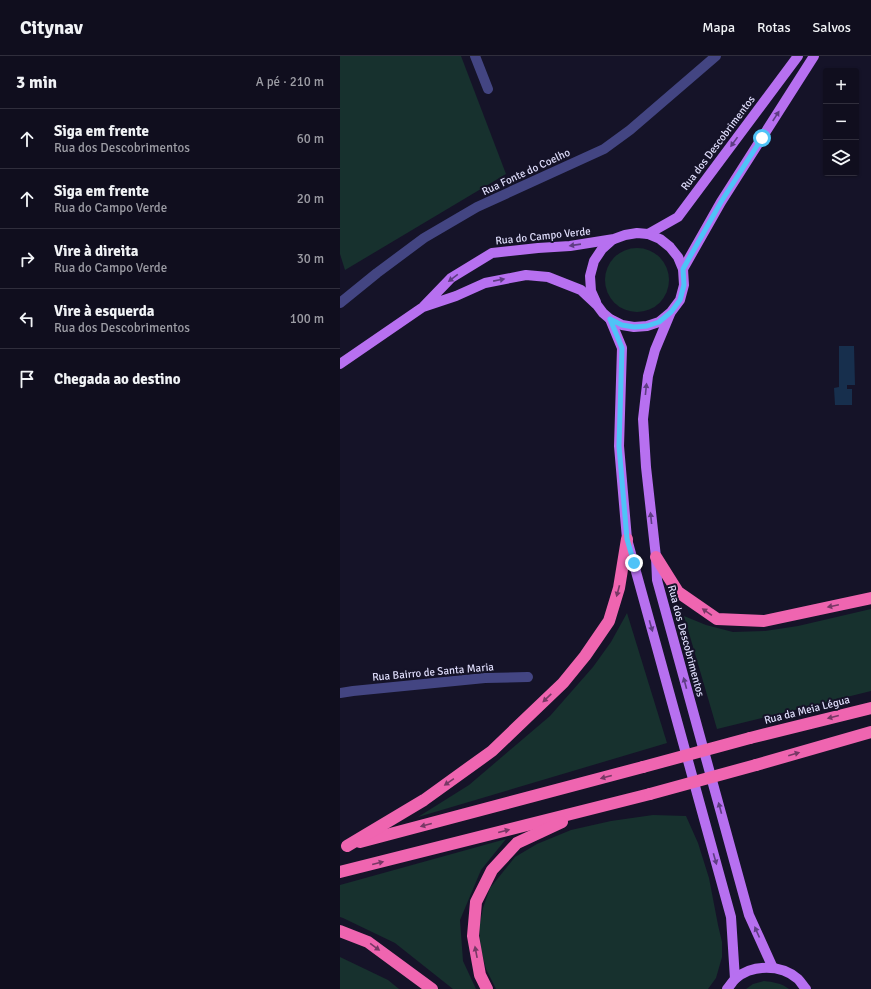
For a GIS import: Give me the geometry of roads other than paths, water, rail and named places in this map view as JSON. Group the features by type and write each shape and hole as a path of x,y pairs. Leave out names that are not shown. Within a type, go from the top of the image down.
{"highway":[{"path":"344,847 424,800 492,751 563,683 585,656 609,621 619,588 627,539"},
{"path":"656,557 678,592 717,619 764,621 871,598"},
{"name":"Rua da Meia Légua","path":"344,847 643,768 750,738 871,708"},
{"path":"340,872 591,810 871,732"},
{"path":"487,989 480,975 473,936 476,902 492,870 517,843 591,810"},
{"path":"340,931 368,942 432,989"}],"main road":[{"name":"Rua dos Descobrimentos","path":"648,234 678,217 798,56"},
{"path":"683,269 721,202 814,56"},
{"name":"Rua do Campo Verde","path":"340,364 423,307 451,278 492,253 570,246 614,239 637,233 648,234 660,239 670,247 678,257 683,269 684,285 680,300 671,312 659,322 647,326 634,327 622,325 610,319 581,290 548,277 526,275 485,283 456,296 423,307"},
{"name":"Rua do Campo Verde","path":"597,305 591,291 590,276 594,261 602,249 614,239"},
{"name":"Rua dos Descobrimentos","path":"671,312 655,350 648,376 643,420 657,580 749,914 773,968"},
{"path":"610,319 622,348 619,446 627,539 731,917 735,979"},
{"path":"727,989 735,979 746,972 760,968 773,968 786,972 798,979 806,989"}],"street":[{"path":"475,56 488,89"},
{"name":"Rua Fonte do Coelho","path":"340,303 377,273 431,234 477,207 604,149 630,130 716,56"},
{"name":"Rua Bairro de Santa Maria","path":"340,693 485,678 528,677"}],"water":[{"path":"839,346 854,346 855,385 847,385 847,389 852,389 852,405 835,405 834,388 839,387"}]}
